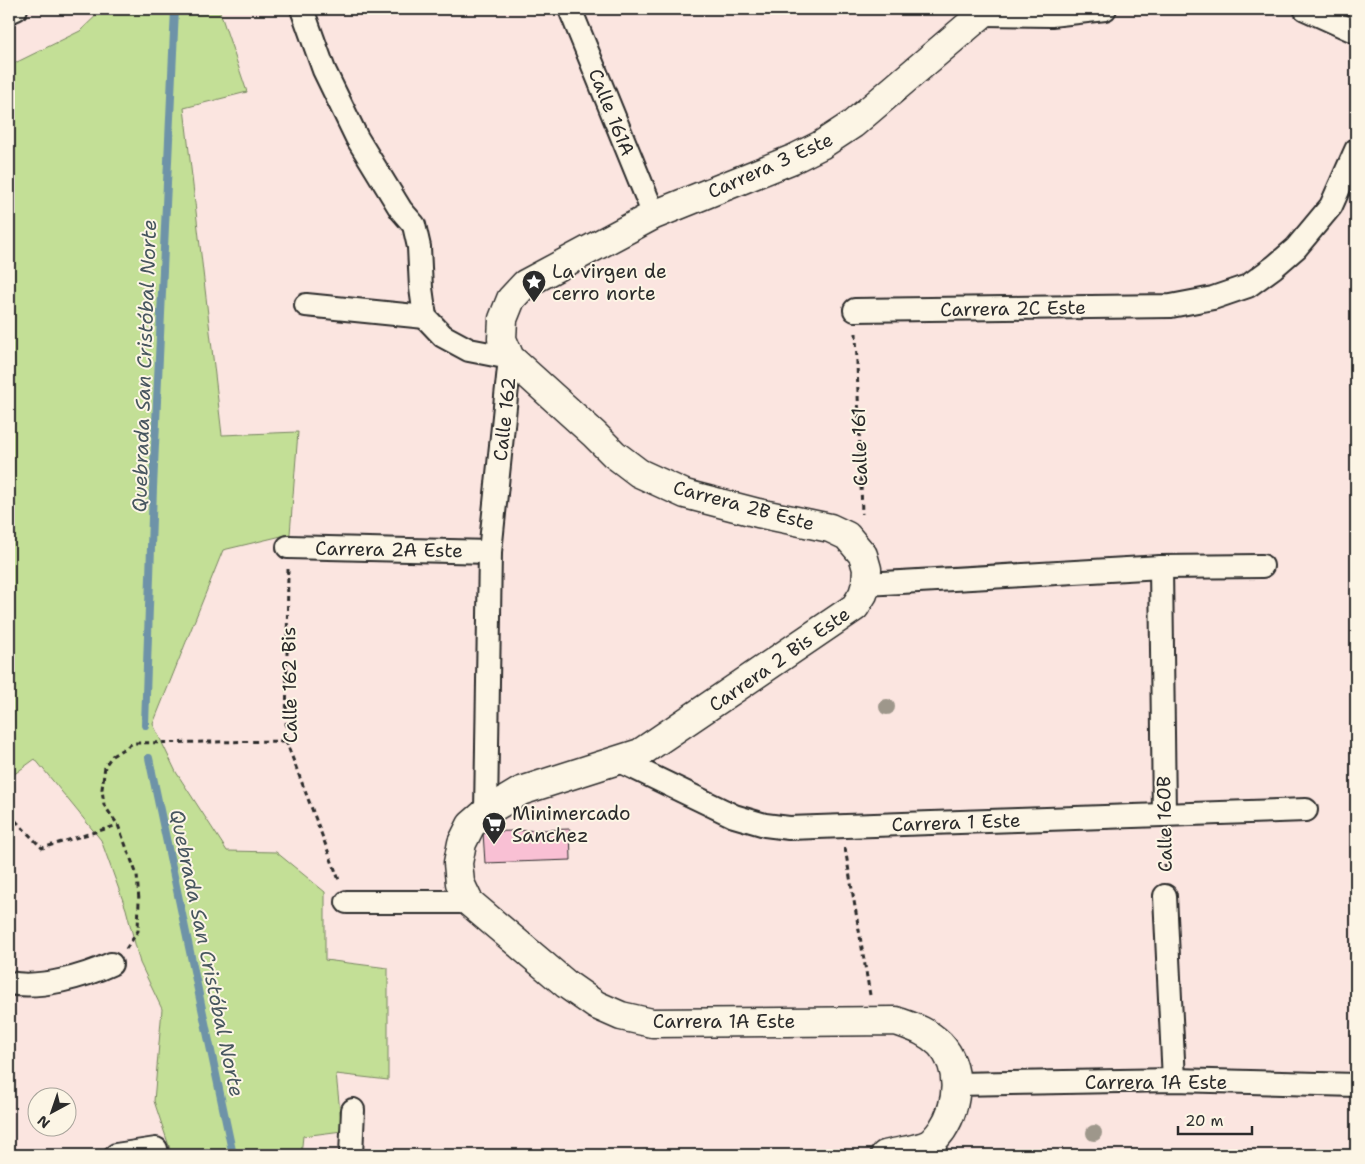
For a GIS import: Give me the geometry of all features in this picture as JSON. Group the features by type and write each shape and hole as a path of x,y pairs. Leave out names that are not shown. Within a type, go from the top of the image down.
{"street":[{"path":"9,12 16,9"},
{"path":"302,9 324,70 356,138 401,210 414,225 419,247 421,288 425,317 306,305"},
{"name":"Calle 161A","path":"570,9 654,215"},
{"name":"Carrera 3 Este","path":"510,358 502,339 503,319 511,299 525,284 654,215 822,145 853,124 983,12 1051,15 1105,9"},
{"path":"1305,9 1356,32"},
{"name":"Carrera 2C Este","path":"855,310 1171,306 1213,298 1248,286 1296,248 1331,206 1356,150"},
{"name":"Calle 162","path":"425,317 443,336 469,350 510,358 490,552 486,812"},
{"name":"Carrera 2B Este","path":"510,358 614,454 639,473 685,494 758,513 830,528 847,536 863,555 867,569 866,584"},
{"name":"Carrera 2A Este","path":"288,547 490,552"},
{"path":"866,584 1161,567 1262,566"},
{"name":"Calle 160B","path":"1161,567 1164,815"},
{"name":"Carrera 2 Bis Este","path":"486,812 521,791 620,761 640,753 855,607 863,594 866,584"},
{"name":"Carrera 1 Este","path":"620,761 734,816 765,825 789,828 1306,810"},
{"path":"347,902 469,902 460,883 458,863 462,843 468,831 486,812"},
{"name":"Calle 160B","path":"1165,896 1174,1080"},
{"name":"Carrera 1A Este","path":"469,902 566,984 596,1005 621,1016 652,1023 896,1021 922,1030 941,1045 951,1063 956,1084 955,1103 950,1119 940,1134 929,1144 885,1155"},
{"path":"9,983 47,983 94,972 111,964"},
{"name":"Carrera 1A Este","path":"956,1084 1174,1080 1356,1085"},
{"path":"352,1155 353,1110"},
{"path":"116,1155 156,1149"}],"path":[{"name":"Calle 161","path":"855,310 862,516"},
{"name":"Calle 162 Bis","path":"288,547 286,742 347,902"},
{"path":"111,964 123,953 138,931 139,901 137,875 118,825 104,804 102,789 105,766 112,756 133,743 286,742"},
{"path":"9,814 42,848 118,825"},
{"name":"Calle 160B","path":"1164,815 1165,896"},
{"path":"841,826 874,1022"}],"green space":[{"path":"103,9 219,9 247,92 184,108 222,435 298,432 290,534 223,550 153,724 176,772 227,851 276,852 325,892 325,960 388,968 388,1080 336,1074 342,1131 303,1136 301,1155 172,1155 154,1101 162,1009 140,963 126,909 101,840 35,759 9,778 9,66 80,31"}],"building":[{"path":"570,829 571,860 485,863 483,832"}],"waterway":[{"name":"Quebrada San Cristóbal Norte","path":"145,725 153,488 175,9"},
{"name":"Quebrada San Cristóbal Norte","path":"149,758 233,1155"}],"place":[{"name":"La virgen de cerro norte","path":"534,303"},
{"name":"Minimercado Sanchez","path":"494,845"}]}
